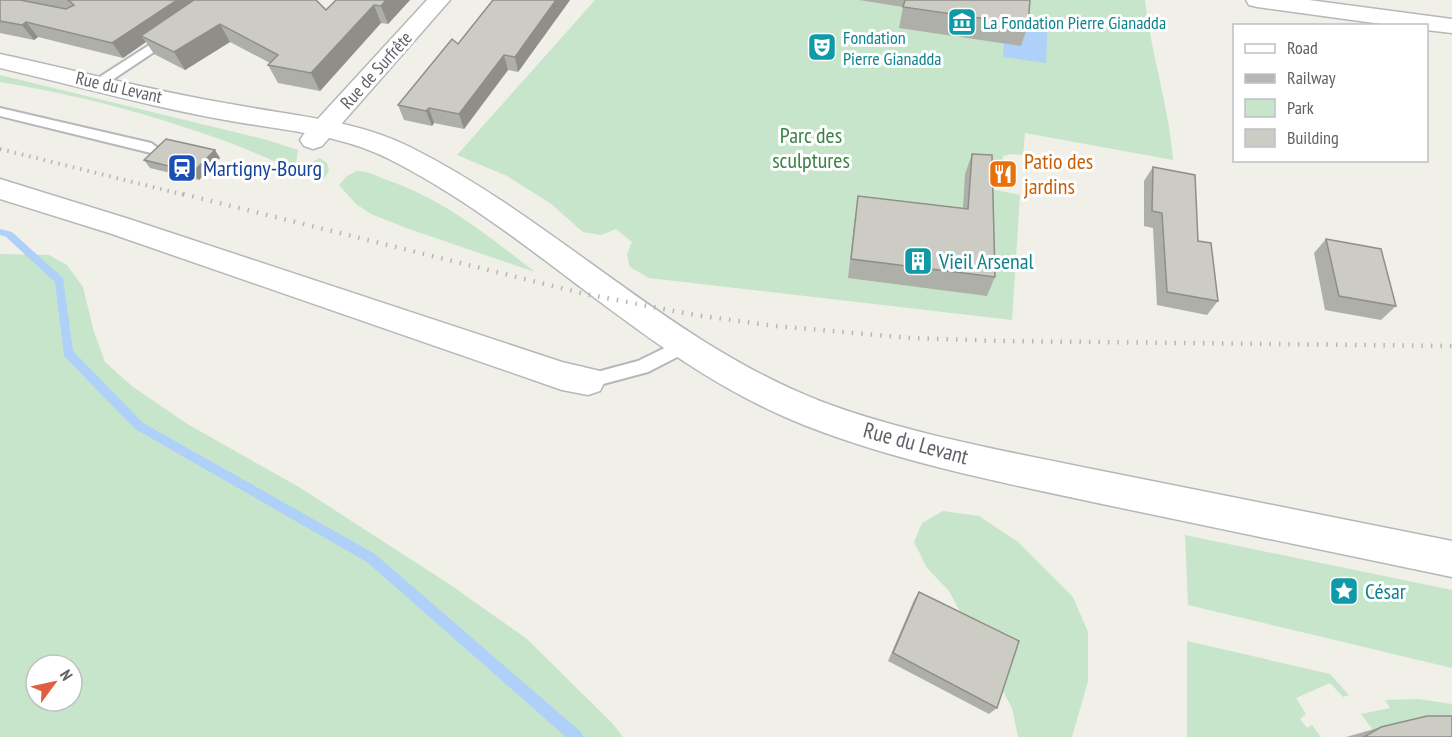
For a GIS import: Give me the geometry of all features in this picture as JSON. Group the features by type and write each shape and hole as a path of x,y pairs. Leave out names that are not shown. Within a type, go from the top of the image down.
{"street":[{"name":"Rue de Surfrête","path":"318,134 439,0"},
{"path":"1257,0 1452,26"},
{"name":"Rue du Levant","path":"0,61 318,134 442,178 486,202 684,345 727,372 777,398 815,414 885,437 1014,469 1452,559"},
{"path":"0,189 119,226 562,376 588,381"}],"lane":[{"path":"99,82 177,31"},
{"path":"0,112 151,148"},
{"path":"588,381 642,368 684,345"}],"green space":[{"name":"Parc des sculptures","path":"595,0 1145,0 1168,120 1173,160 1025,133 1023,155 1003,156 1002,166 965,184 1020,195 1012,320 649,278 630,267 627,254 632,242 616,229 601,235 583,232 550,203 507,176 457,155"},
{"path":"0,75 267,140 298,150 296,165 303,167 320,158 327,163 329,171 323,180 170,122 86,99 0,82"},
{"path":"357,171 372,174 408,188 447,208 535,272 371,214 356,204 339,185 347,176"},
{"path":"0,254 49,255 67,265 83,287 94,332 105,362 133,387 189,425 299,487 449,584 527,639 613,724 623,737 0,737"},
{"path":"943,511 979,516 1018,542 1073,597 1088,632 1088,681 1072,737 1018,737 1012,708 949,591 927,568 914,542 922,523"},
{"path":"1185,535 1452,590 1452,668 1188,605"},
{"path":"1187,641 1330,674 1349,695 1343,697 1330,683 1296,698 1306,714 1300,719 1307,728 1312,725 1321,737 1187,737"},
{"path":"1418,699 1452,704 1452,729 1373,730 1361,714 1390,708 1385,700"}],"water":[{"path":"1023,16 1048,20 1046,63 1003,57 1004,43 1021,46"}],"building":[{"path":"0,0 20,0 66,9 74,5 68,0 177,0 112,43 26,22 22,25 0,21"},
{"path":"194,0 316,0 326,10 336,0 386,0 381,6 374,5 311,73 268,65 278,55 220,24 174,52 141,36"},
{"path":"493,0 556,0 515,57 504,55 459,114 429,108 426,111 398,105 452,39 458,44"},
{"path":"905,0 1030,0 1028,25 903,7"},
{"path":"166,139 215,150 193,172 144,160"},
{"path":"972,154 992,155 995,277 851,259 858,196 968,209"},
{"path":"1153,167 1195,175 1198,241 1211,243 1218,301 1167,292 1162,213 1152,211"},
{"path":"1326,239 1381,249 1396,306 1339,296"},
{"path":"919,592 1019,641 997,708 893,653"},
{"path":"1427,716 1452,716 1452,737 1364,737 1381,727"}],"waterway":[{"path":"0,232 9,234 60,281 68,353 139,426 371,558 576,737"}],"railway":[{"path":"0,149 189,196"},
{"path":"183,194 585,294 695,315 775,326 911,338 1003,341 1452,346"}],"place":[{"name":"La Fondation Pierre Gianadda","path":"962,22"},
{"name":"Fondation Pierre Gianadda","path":"822,47"},
{"name":"Martigny-Bourg","path":"182,168"},
{"name":"Patio des jardins","path":"1003,174"},
{"name":"Vieil Arsenal","path":"918,261"},
{"name":"César","path":"1344,591"}]}
